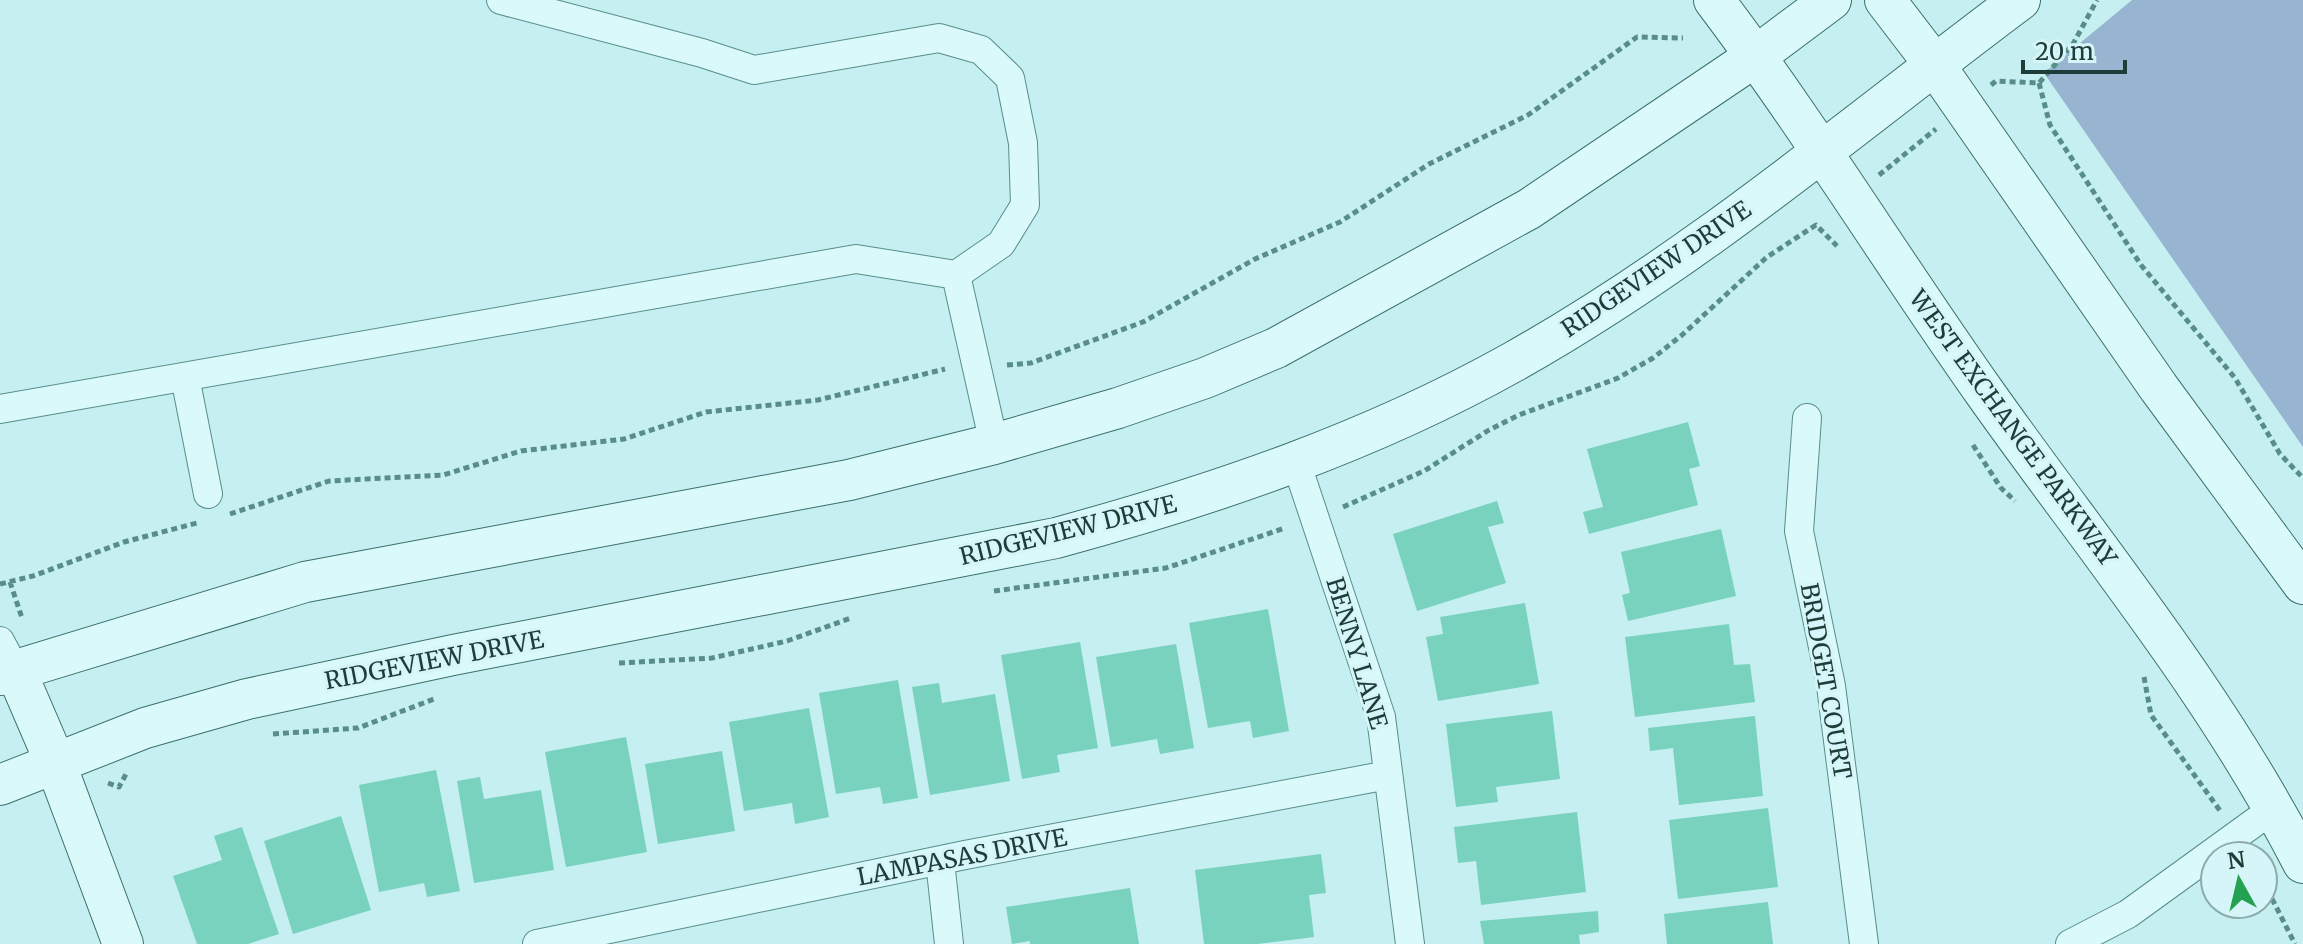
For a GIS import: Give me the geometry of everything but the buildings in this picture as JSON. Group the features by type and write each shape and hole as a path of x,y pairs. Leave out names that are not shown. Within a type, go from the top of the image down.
{"main road":[{"name":"WEST EXCHANGE PARKWAY","path":"1714,0 1756,56 1987,395 2197,686 2288,800 2303,863"},
{"path":"123,944 55,762 5,661 195,618 305,582 849,480 994,444 1118,408 1205,378 1276,348 1529,209 1756,56 1831,0"},
{"path":"1885,0 1934,64 2159,388 2303,584"},
{"name":"RIDGEVIEW DRIVE","path":"0,785 145,728 293,688 1056,538 1142,515 1296,462 1391,422 1514,361 1636,286 1821,154 2020,0"}],"street":[{"path":"0,409 856,259 956,275 1001,244 1025,205 1023,143 1010,78 981,50 939,38 754,70 702,53 501,0"},
{"path":"956,275 994,444"},
{"path":"185,377 213,510"},
{"name":"BRIDGET COURT","path":"1807,418 1799,531 1831,686 1864,944"},
{"name":"BENNY LANE","path":"1296,462 1381,717 1410,944"},
{"name":"LAMPASAS DRIVE","path":"537,944 940,861 1388,775"},
{"path":"2070,944 2128,914 2288,800"},
{"path":"940,861 949,944"}],"path":[{"path":"2039,83 2073,44 2097,0"},
{"path":"0,584 33,576 213,510 329,481 443,475 521,451 624,439 706,412 818,400 943,369 1031,363 1143,322 1255,259 1340,222 1429,164 1528,115 1637,37 1683,38"},
{"path":"1816,225 1996,81 2039,83"},
{"path":"2039,83 2050,125 2141,265 2235,378 2280,454 2303,478"},
{"path":"981,592 1166,568 1285,528"},
{"path":"10,582 25,627"},
{"path":"610,663 685,661 752,650 787,641 864,613"},
{"path":"262,736 358,728 445,696"},
{"path":"104,782 119,787 131,763"},
{"path":"2279,912 2295,944"}],"shaded area":[{"path":"2132,0 2303,0 2303,447 2044,73"}]}
